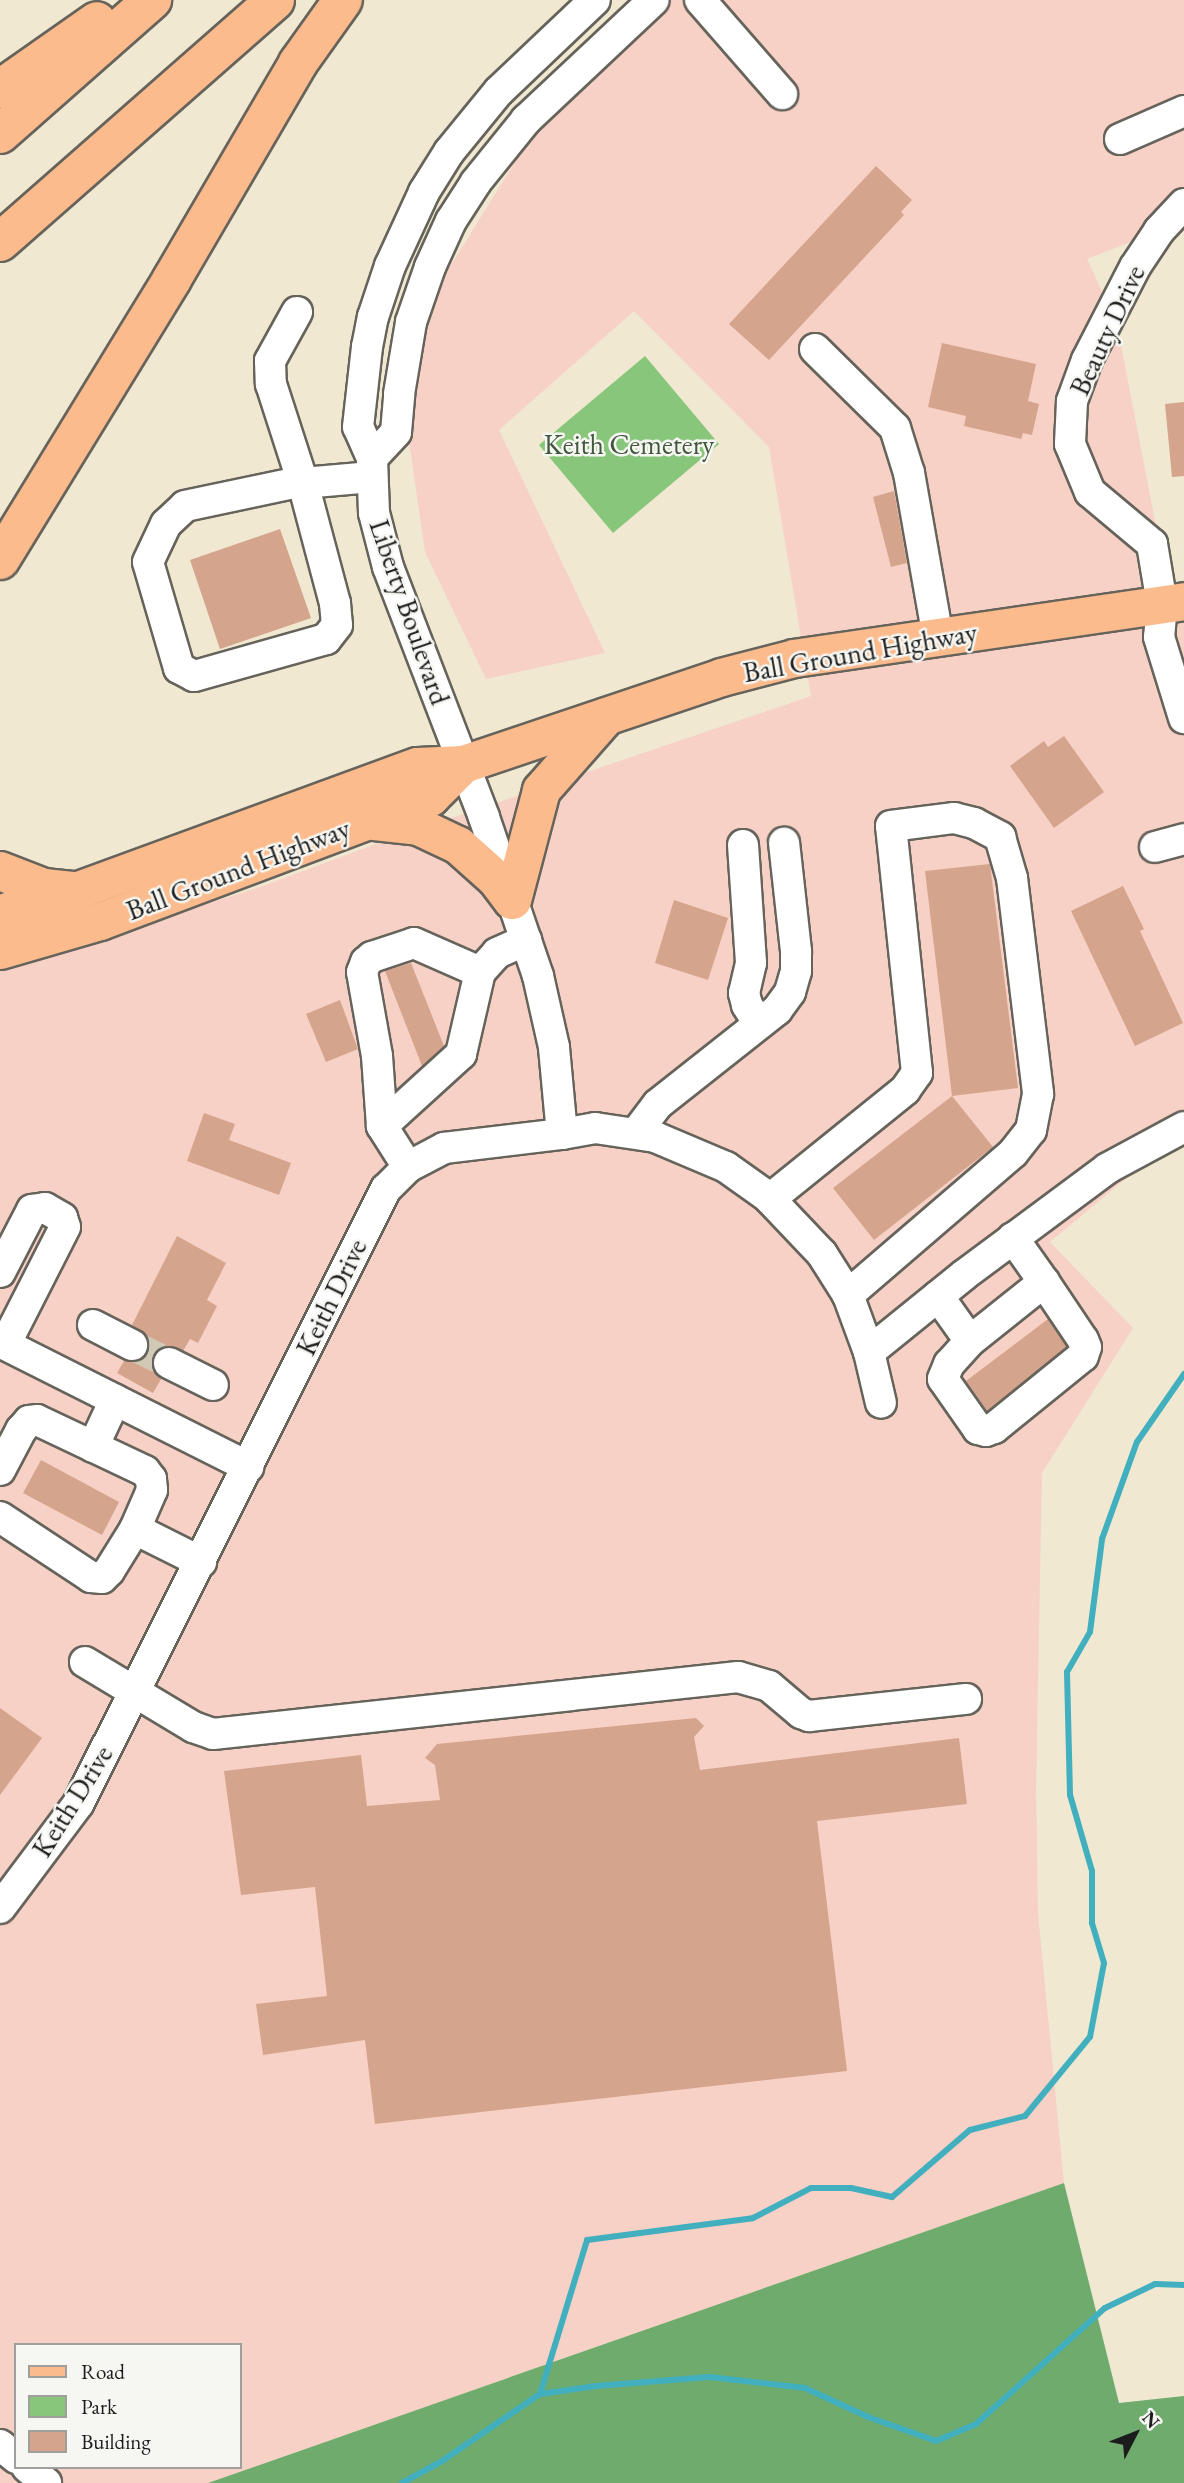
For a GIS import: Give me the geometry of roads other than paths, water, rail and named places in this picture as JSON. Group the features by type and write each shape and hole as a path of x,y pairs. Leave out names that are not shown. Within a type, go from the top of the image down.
{"highway":[{"path":"0,89 127,0"},
{"path":"0,134 152,0"},
{"path":"0,243 275,0"},
{"path":"0,560 172,279 298,63 342,0"},
{"path":"0,871 44,888 75,891"}],"main road":[{"name":"Ball Ground Highway","path":"0,913 75,891 417,766 463,764 721,677 794,658 1173,603"},
{"path":"512,900 541,790 606,716"},
{"name":"Ball Ground Highway","path":"0,950 100,921 430,797 463,764"},
{"path":"366,821 399,822 438,834 478,861 512,900"}],"street":[{"name":"Liberty Boulevard","path":"463,764 382,547 374,513 372,467 358,428 364,366 373,317 402,235 436,172 482,109 514,74 595,0"},
{"path":"297,312 270,361 271,384 303,483 335,603 337,625 326,639 194,676 179,668 148,562 166,524 185,506 303,483 372,467 396,432 411,322 430,267 451,221 476,182 526,120 654,0"},
{"path":"700,0 782,94"},
{"path":"1120,139 1184,111"},
{"name":"Beauty Drive","path":"1173,603 1151,535 1090,492 1070,444 1072,401 1087,359 1135,267 1159,231 1184,204"},
{"path":"815,349 895,428 909,473 938,636"},
{"path":"1173,603 1184,656"},
{"path":"1173,603 1159,637 1184,718"},
{"path":"463,764 538,976 554,1047 562,1133"},
{"path":"770,1199 905,1090 917,1073 891,826 954,818 974,823 1000,837 1012,878 1038,1094 1031,1130 1013,1153 848,1296"},
{"path":"1155,847 1184,839"},
{"path":"636,1133 664,1098 785,1001 796,971 783,843"},
{"path":"743,845 751,963 744,993 747,1005 759,1024"},
{"path":"382,1126 461,1055 480,972 497,953 526,940"},
{"path":"408,1167 382,1126 377,1056 362,972 366,962 372,957 414,943 480,972"},
{"path":"869,1352 1013,1238 1115,1164 1184,1127"},
{"name":"Keith Drive","path":"0,1908 78,1804 201,1562 369,1219 386,1189 408,1167 444,1148 595,1128 636,1133 701,1154 726,1167 770,1199 822,1254 848,1296 869,1352 881,1402"},
{"path":"0,1272 32,1210 45,1208 62,1218 65,1227 12,1303 3,1344 248,1467"},
{"path":"1013,1238 1044,1282 1083,1340 1086,1347 1083,1356 994,1429 986,1432 978,1429 943,1379 949,1363 970,1341 1044,1282"},
{"path":"938,1296 970,1341"},
{"path":"93,1325 132,1345"},
{"path":"170,1363 213,1385"},
{"path":"93,1447 116,1400"},
{"path":"0,1470 29,1421 37,1420 145,1471 151,1479 152,1490 135,1529 109,1572 102,1578 91,1577 0,1517"},
{"path":"135,1529 201,1562"},
{"path":"85,1662 192,1727 213,1734 738,1677 769,1686 801,1713 809,1716 967,1699"},
{"path":"0,2445 14,2456"},
{"path":"29,2469 46,2483"}],"waterway":[{"path":"540,2394 587,2240 753,2218 811,2188 851,2188 892,2197 970,2130 1025,2116 1090,2037 1104,1963 1092,1923 1092,1871 1070,1795 1067,1672 1090,1632 1102,1539 1137,1442 1184,1374"},
{"path":"402,2483 442,2461 540,2394 596,2386 710,2377 805,2388 868,2417 936,2441 976,2424 1105,2308 1155,2284 1184,2285"}],"tunnel":[{"path":"132,1345 169,1363"}],"park label":[{"name":"Keith Cemetery","path":"629,444"}]}
